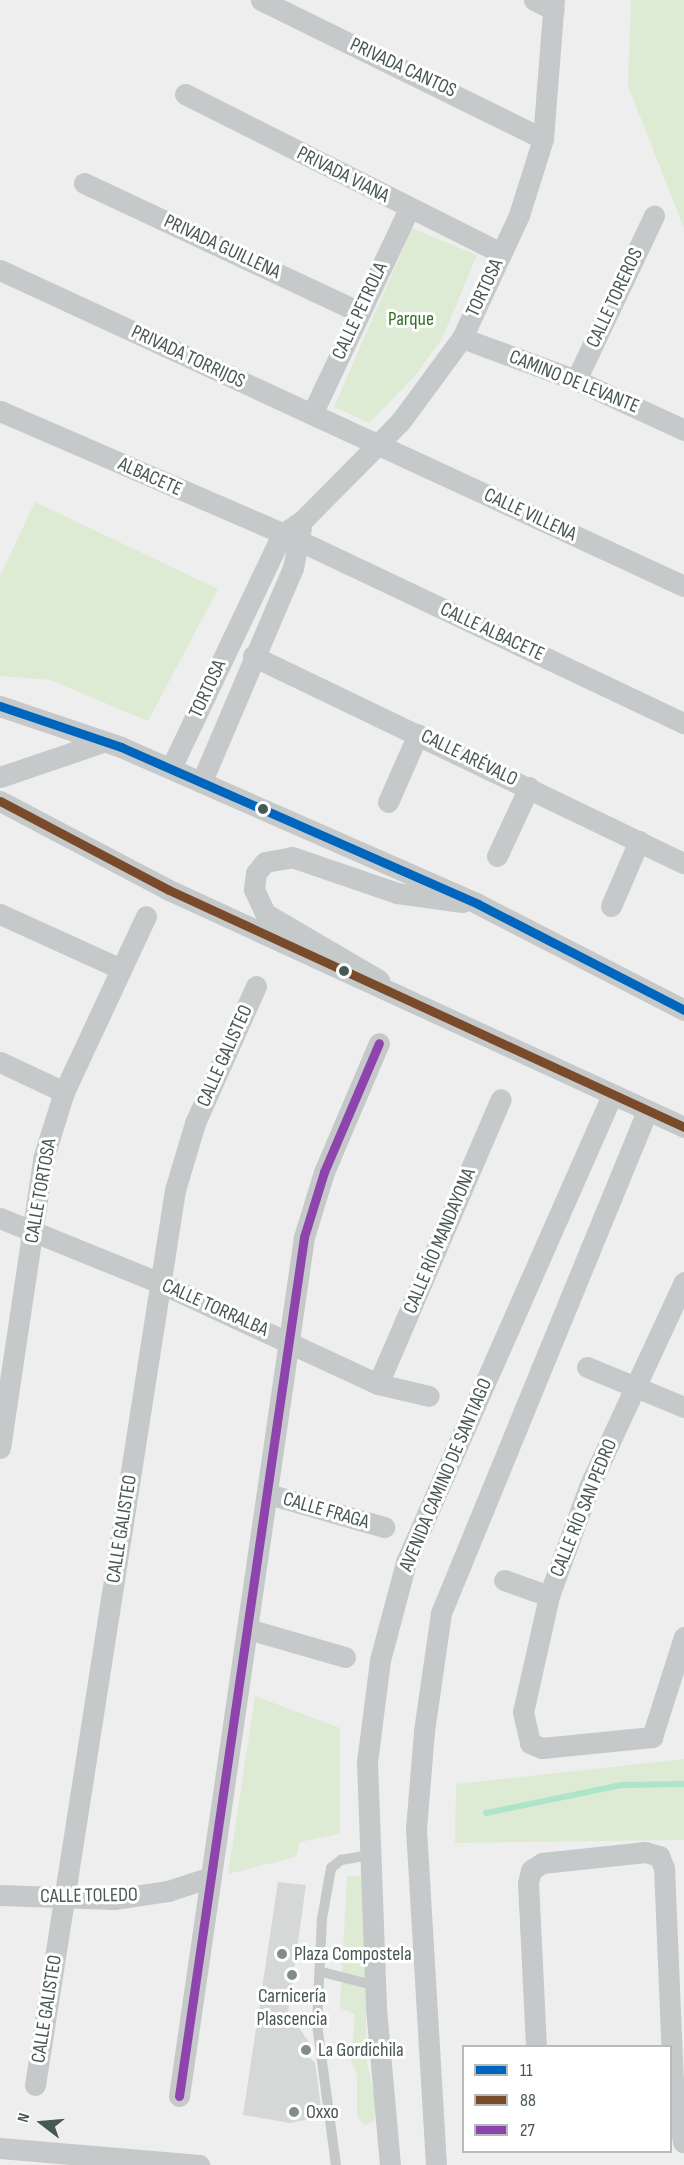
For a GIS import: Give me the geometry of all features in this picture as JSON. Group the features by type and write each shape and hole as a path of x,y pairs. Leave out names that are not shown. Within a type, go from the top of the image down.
{"street":[{"name":"PRIVADA CANTOS","path":"261,0 543,139"},
{"path":"534,0 554,5"},
{"name":"TORTOSA","path":"171,768 295,532 377,443 400,422 462,338 501,253 543,139 554,5"},
{"name":"PRIVADA VIANA","path":"185,94 409,209 501,253"},
{"name":"PRIVADA GUILLENA","path":"84,183 360,312"},
{"name":"CALLE PETROLA","path":"312,414 409,209"},
{"name":"CALLE TOREROS","path":"576,380 654,216"},
{"name":"PRIVADA TORRIJOS","path":"0,270 377,443"},
{"name":"CAMINO DE LEVANTE","path":"462,338 576,380 684,430"},
{"name":"ALBACETE","path":"1,414 295,532"},
{"name":"CALLE VILLENA","path":"377,443 684,586"},
{"name":"TORTOSA","path":"202,781 253,656 295,532"},
{"name":"CALLE ALBACETE","path":"295,532 684,723"},
{"name":"CALLE ARÉVALO","path":"253,656 684,863"},
{"path":"0,706 103,742 202,781 478,904 684,1010"},
{"path":"388,802 418,734"},
{"path":"0,777 103,742"},
{"path":"497,856 529,787"},
{"path":"0,801 169,890 416,1007 684,1127"},
{"path":"611,906 639,841"},
{"path":"416,1007 355,962 265,913 254,889 256,873 278,856 292,857 397,893 478,904"},
{"path":"0,914 121,969"},
{"name":"CALLE TORTOSA","path":"0,1448 6,1374 34,1233 43,1159 64,1092 146,916"},
{"name":"CALLE GALISTEO","path":"35,2085 160,1284 182,1161 256,986"},
{"path":"179,2096 268,1494 296,1285 314,1200 380,1043"},
{"path":"0,1062 64,1092"},
{"name":"AVENIDA CAMINO DE SANTIAGO","path":"390,2165 370,1855 368,1751 380,1660 406,1562 612,1095"},
{"name":"CALLE RÍO MANDAYONA","path":"378,1384 501,1099"},
{"path":"436,2165 416,1828 424,1731 441,1613 647,1111"},
{"name":"CALLE TORRALBA","path":"0,1218 290,1341 378,1384 429,1396"},
{"name":"CALLE RÍO SAN PEDRO","path":"684,1282 589,1487 549,1596 523,1712 530,1743 542,1748 652,1737 684,1637"},
{"path":"587,1367 684,1407"},
{"name":"CALLE FRAGA","path":"268,1494 384,1527"},
{"path":"504,1581 549,1596"},
{"path":"248,1629 345,1657"},
{"path":"536,2045 528,1883 531,1870 542,1863 645,1852 659,1856 664,1868 676,2079 683,2142"},
{"name":"CALLE TOLEDO","path":"0,1895 65,1898 138,1897 211,1877"},
{"path":"0,2148 199,2165"}],"lane":[{"path":"336,2165 317,2024 327,1878 341,1860 370,1855"},
{"path":"322,1972 377,1987"}],"green space":[{"path":"631,0 684,0 684,228 628,86"},
{"name":"Parque","path":"412,228 477,255 442,339 414,377 369,423 334,407"},
{"path":"35,502 218,589 148,721 50,680 0,676 0,576"},
{"path":"255,1696 340,1728 340,1834 300,1842 296,1857 228,1874"},
{"path":"684,1759 684,1840 455,1843 456,1784"},
{"path":"347,1876 363,1876 367,2063 376,2103 374,2121 364,2125 357,2117 357,2074 351,2061 355,2014 340,2008"}],"building":[{"name":"Plaza Compostela","path":"278,1882 306,1885 288,2012 311,2045 307,2055 315,2063 321,2108 309,2119 290,2123 243,2115"}],"waterway":[{"path":"486,1813 621,1785 684,1784"}],"transit line":[{"name":"11","path":"0,706 121,747 478,904 684,1010"},
{"name":"88","path":"0,801 169,890 684,1127"},
{"name":"27","path":"179,2096 304,1237 324,1172 379,1043"}],"place":[{"name":"Plaza Compostela","path":"282,1954"},
{"name":"Carnicería Plascencia","path":"292,1975"},
{"name":"La Gordichila","path":"306,2050"},
{"name":"Oxxo","path":"294,2112"}]}
